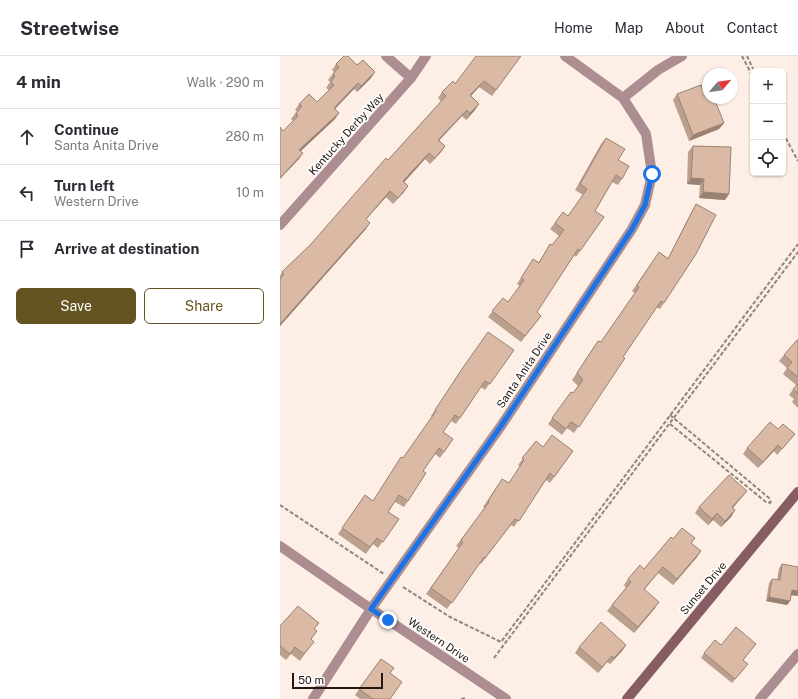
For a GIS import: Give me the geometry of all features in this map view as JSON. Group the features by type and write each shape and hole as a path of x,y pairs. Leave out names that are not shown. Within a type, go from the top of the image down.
{"main road":[{"name":"Sunset Drive","path":"628,699 798,492"}],"street":[{"path":"386,56 411,78"},
{"name":"Kentucky Derby Way","path":"280,225 411,78 426,56"},
{"name":"Santa Anita Drive","path":"313,699 371,609 501,426 632,229 645,205 652,174 646,134 623,98 565,56"},
{"path":"623,98 658,70 682,56"},
{"name":"Western Drive","path":"280,546 506,699"},
{"path":"760,699 798,654"}],"path":[{"path":"742,56 750,71"},
{"path":"747,56 753,68"},
{"path":"786,139 798,161"},
{"path":"403,587 450,617 500,642 798,244"},
{"path":"494,658 798,252"},
{"path":"670,415 769,498 771,503 766,502 670,424"},
{"path":"280,504 386,576"},
{"path":"461,699 466,698"}],"building":[{"path":"344,56 348,56 357,65 363,60 375,72 361,86 358,83 334,108 339,113 299,150 303,153 280,178 280,127 283,131 298,116 296,113 302,106 299,104 309,94 317,102 334,85 331,82 335,76 333,74 339,67 336,64"},
{"path":"476,56 521,56 496,90 484,81 470,95 479,104 470,113 467,110 438,140 445,146 435,158 429,153 403,181 408,186 398,198 390,191 366,219 370,223 280,324 280,279 284,274 282,272 311,244 386,158 388,160 446,96 442,92 453,81 455,84"},
{"path":"701,85 702,104 716,104 724,123 693,135 677,94"},
{"path":"606,138 625,149 618,160 629,166 622,179 616,175 595,211 604,217 580,251 578,249 537,312 541,316 525,336 492,311 503,298 508,302 524,280 521,278 533,259 539,263 550,244 552,245 564,230 555,223 563,212 568,216 587,189 580,184"},
{"path":"693,146 731,147 729,194 703,192 704,179 691,178"},
{"path":"696,204 716,215 696,254 664,303 661,301 623,357 625,358 579,427 571,422 566,429 552,418 571,392 573,393 583,380 577,373 598,341 601,342 639,287 637,285 659,252 668,259"},
{"path":"488,332 514,350 490,384 485,381 460,418 455,415 443,432 453,439 444,452 439,448 423,471 426,473 408,501 399,495 388,512 399,519 383,542 377,538 370,547 342,528 365,495 373,501 401,457 403,458 436,411 435,410"},
{"path":"797,340 798,377 787,368 792,362 784,355"},
{"path":"798,384 798,393 793,389"},
{"path":"770,422 778,429 783,424 795,434 782,449 778,445 763,462 747,448"},
{"path":"552,435 573,451 554,477 550,473 519,521 515,519 485,558 484,557 452,603 431,588 463,542 461,540 489,502 488,501 502,479 509,483 524,460 522,458 536,441 543,447"},
{"path":"729,475 747,491 732,507 735,510 725,521 717,513 712,519 699,507"},
{"path":"682,528 695,538 691,543 701,551 677,579 663,567 644,589 659,602 638,627 612,605 631,582 628,579 640,565 644,569 671,537 673,539"},
{"path":"782,564 798,567 798,591 792,590 790,601 769,597 772,579 780,580"},
{"path":"298,606 319,623 314,629 317,631 311,639 314,642 304,654 295,647 290,654 280,646 280,626"},
{"path":"601,622 626,645 614,658 612,656 602,667 579,647"},
{"path":"736,627 756,644 743,660 748,664 735,679 704,653 715,640 721,645"},
{"path":"381,659 394,668 390,673 402,682 390,699 373,699 359,689"}],"route":[{"path":"388,620 371,609 501,426 632,229 645,205 652,174"}]}
